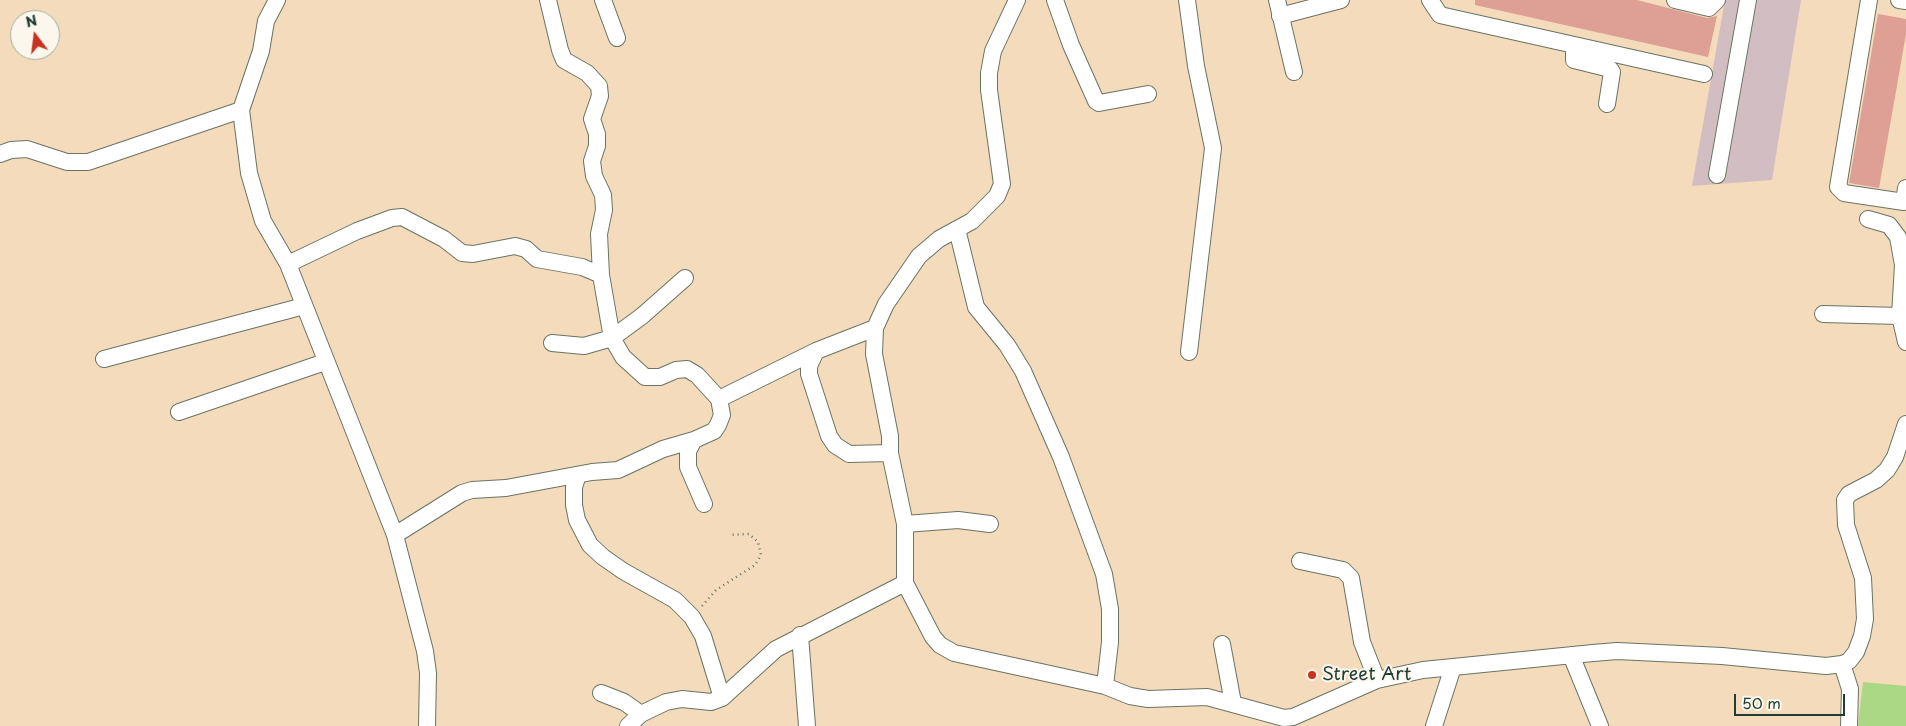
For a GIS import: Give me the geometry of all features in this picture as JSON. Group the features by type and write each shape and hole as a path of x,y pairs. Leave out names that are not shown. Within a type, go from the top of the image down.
{"street":[{"path":"277,0 266,21 261,51 241,110 254,198 263,221 288,264 325,362 395,535 425,651 428,673 427,726"},
{"path":"395,535 462,493 472,490 506,488 618,470 664,449 694,440 714,431 722,415 719,399 696,375 686,369 676,370 660,376 645,377 623,357 612,338 600,274 599,234 604,204 603,195 594,176 592,161 597,146 598,134 592,119 600,96 599,86 587,73 564,60 548,0"},
{"path":"603,0 618,38"},
{"path":"1017,0 993,51 989,73 989,90 1002,184 997,196 985,209 939,239 919,256 886,304 875,328 874,354 890,436 890,453 905,524 905,583 933,637 940,645 954,653 1104,686 1130,696 1148,699 1207,697 1284,718 1294,717 1378,680 1423,670 1571,655 1617,652 1722,656 1826,666 1842,664 1849,661 1856,652 1866,619 1864,578 1846,525 1845,500 1849,494 1876,480 1887,470 1896,457 1906,424"},
{"path":"1055,0 1071,45 1096,101 1099,103 1148,94"},
{"path":"1187,0 1196,66 1213,148 1189,352"},
{"path":"1277,0 1294,72"},
{"path":"1280,16 1341,0"},
{"path":"1430,0 1440,15 1704,74"},
{"path":"1675,0 1709,8 1717,0"},
{"path":"1717,175 1748,0"},
{"path":"1869,0 1838,187 1844,193 1905,195"},
{"path":"1899,0 1906,1"},
{"path":"1574,45 1574,60 1610,69 1612,72 1607,104"},
{"path":"0,154 11,150 27,149 67,162 88,162 241,110"},
{"path":"288,264 357,231 392,218 402,217 444,239 462,253 473,254 515,246 526,249 537,258 582,267 600,274"},
{"path":"1868,219 1889,225 1898,238 1903,265 1900,316 1906,342"},
{"path":"957,229 976,307 1007,345 1023,371 1061,456 1104,574 1110,609 1110,642 1104,686"},
{"path":"552,343 584,346 612,338 642,316 685,278"},
{"path":"104,359 304,306"},
{"path":"1823,314 1900,316"},
{"path":"719,399 816,351 875,328"},
{"path":"816,351 809,366 809,374 830,436 836,445 849,454 890,453"},
{"path":"179,412 325,362"},
{"path":"694,440 688,451 688,467 704,504"},
{"path":"578,475 574,487 574,505 578,520 590,544 603,557 616,566 674,600 692,617 703,636 722,698"},
{"path":"905,524 958,520 990,524"},
{"path":"1300,561 1343,570 1351,578 1362,642 1378,680"},
{"path":"628,726 641,714 666,702 682,699 711,702 722,698 746,678 765,657 800,635 905,583"},
{"path":"800,635 807,726"},
{"path":"1222,644 1233,703"},
{"path":"1571,655 1600,726"},
{"path":"1842,664 1850,689 1849,726"},
{"path":"1434,726 1453,667"},
{"path":"601,694 624,702 641,714"}],"path":[{"path":"692,617 716,590 754,564 761,555 758,542 749,534 730,535"}],"shaded area":[{"path":"1725,0 1801,0 1772,180 1692,186"}],"green space":[{"path":"1863,682 1906,686 1906,726 1858,726"}],"building":[{"path":"1475,0 1637,0 1707,18 1717,16 1708,57 1475,5"},
{"path":"1878,14 1906,19 1906,34 1879,188 1849,183"}],"place":[{"name":"Street Art","path":"1312,675"}]}
